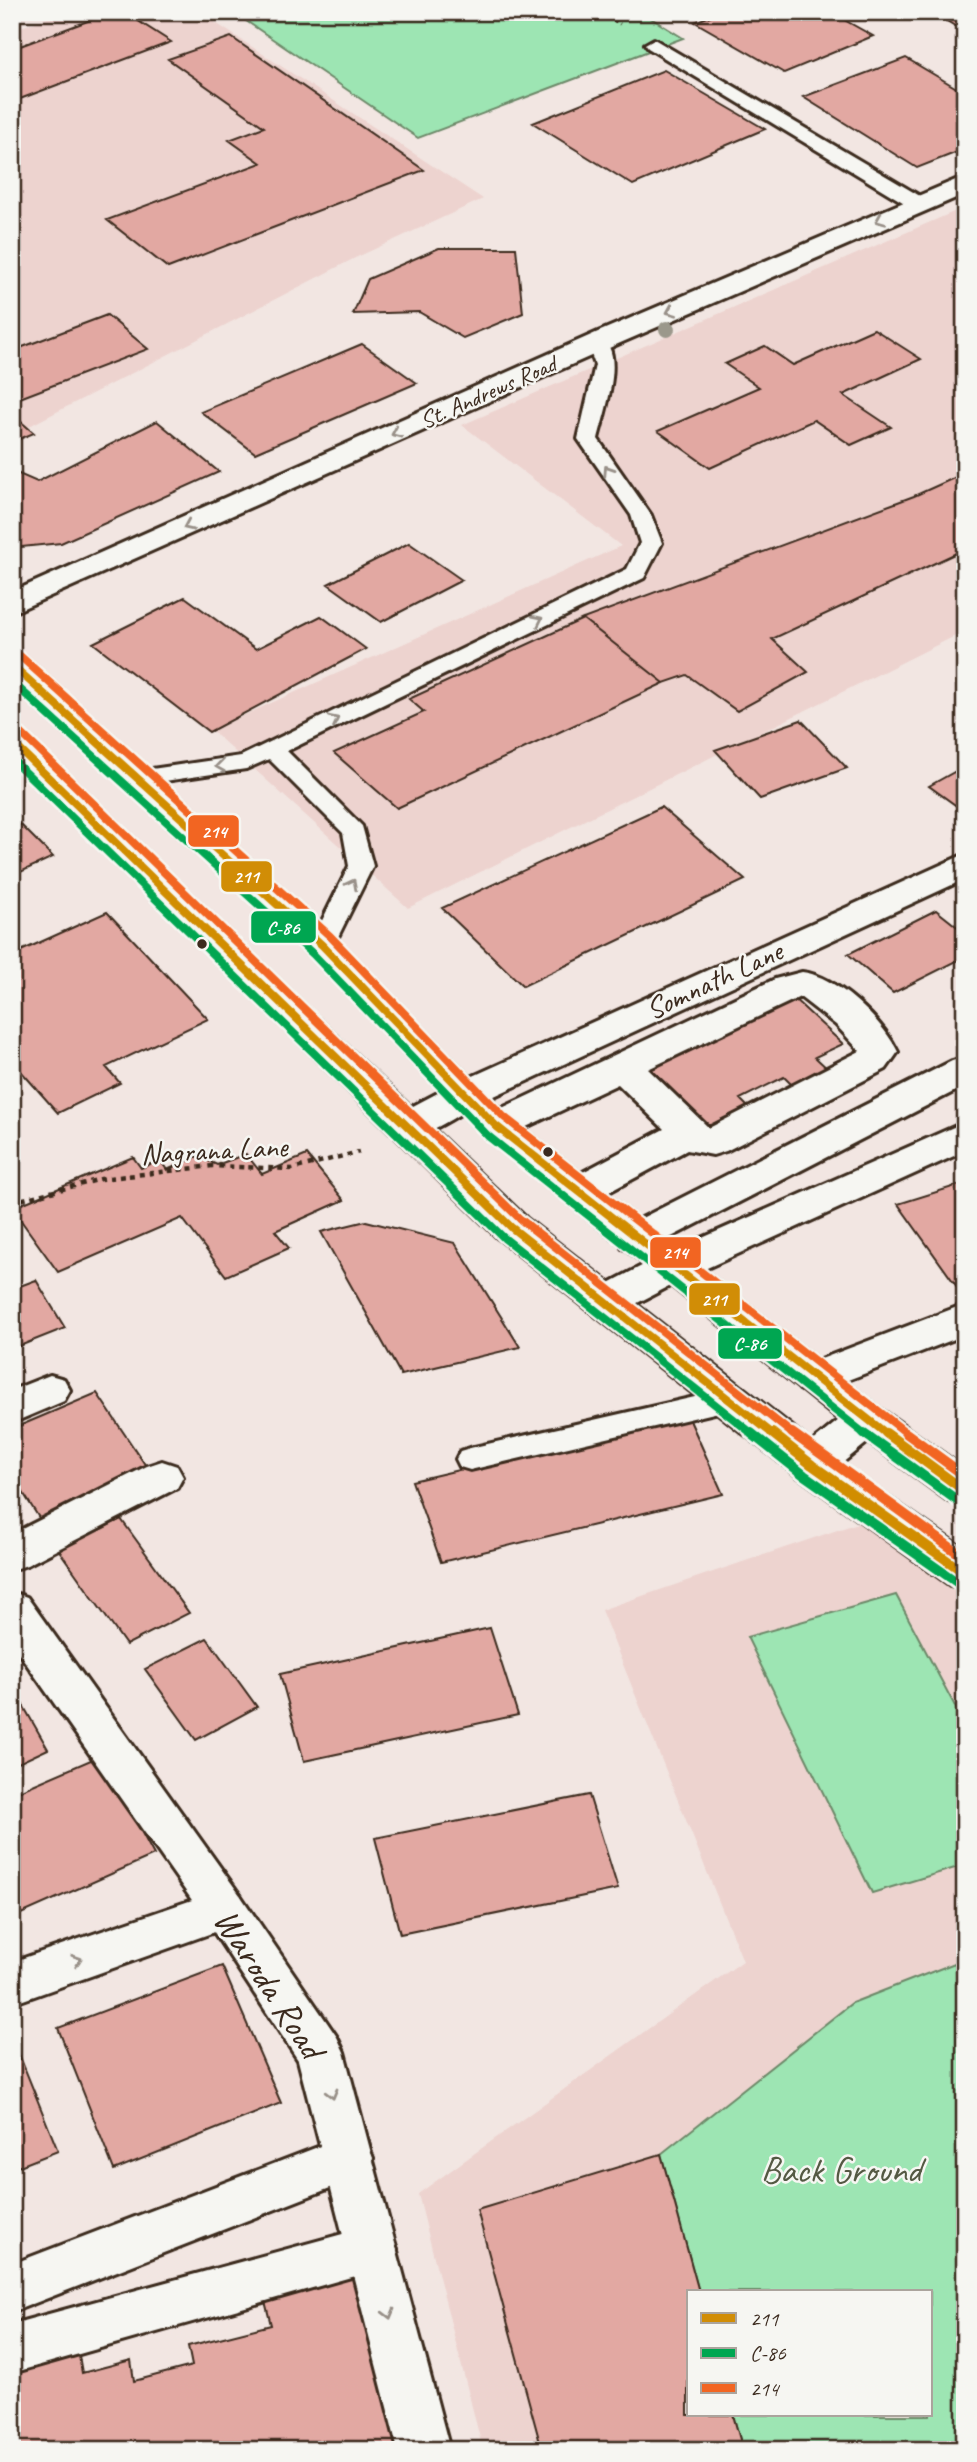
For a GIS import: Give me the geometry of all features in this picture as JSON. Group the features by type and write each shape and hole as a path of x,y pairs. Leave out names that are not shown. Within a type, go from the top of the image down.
{"street":[{"name":"St. Andrews Road","path":"12,604 597,343 965,184"},
{"path":"12,665 322,945 496,1126 814,1378 965,1491"},
{"path":"12,742 512,1228 812,1465 965,1573"},
{"name":"Somnath Lane","path":"412,1131 464,1095 965,864"},
{"path":"496,1126 622,1066 795,985 818,990 879,1046 879,1056 713,1142 702,1141 622,1066"},
{"path":"636,1238 965,1070"},
{"path":"579,1191 691,1131"},
{"path":"606,1302 673,1267 965,1135"},
{"path":"814,1378 965,1319"},
{"path":"12,1408 50,1390"},
{"path":"812,1465 867,1419"},
{"path":"12,1553 162,1477"},
{"name":"Waroda Road","path":"12,1609 224,1909 320,2052 424,2450"},
{"path":"12,1983 224,1909"},
{"path":"12,2288 349,2158"},
{"path":"12,2349 372,2249"}],"lane":[{"path":"654,44 918,203"},
{"path":"138,778 246,762 636,573 651,543 641,515 588,439 605,365 597,343"},
{"path":"272,749 354,831 361,866 322,945"},
{"path":"470,1459 730,1400"}],"path":[{"name":"Nagrana Lane","path":"12,1202 101,1179 212,1166 292,1169 412,1131"}],"shaded area":[{"path":"66,12 199,12 483,199 355,258 12,435 12,227 20,224 12,216 12,30"},
{"path":"965,207 965,631 408,908 211,730 621,546 462,425"},
{"path":"861,1522 965,1599 965,2450 483,2450 418,2194 743,1961 601,1610"}],"green space":[{"path":"233,12 641,12 683,38 418,138"},
{"path":"896,1595 965,1725 965,1865 872,1893 747,1637"},
{"name":"Back Ground","path":"965,1959 965,2450 743,2450 733,2416 932,2416 932,2290 698,2290 661,2154 852,2003"}],"building":[{"path":"112,12 124,12 171,42 12,102 12,49"},
{"path":"720,12 830,12 873,36 784,73 695,22"},
{"path":"932,12 965,12 965,23 955,26"},
{"path":"231,37 424,170 168,268 107,220 261,163 229,140 264,127 168,59"},
{"path":"906,58 965,93 965,149 917,168 803,97"},
{"path":"664,70 765,129 633,185 533,123"},
{"path":"439,248 516,248 523,313 463,338 419,312 353,314 368,279"},
{"path":"107,315 148,349 12,401 12,351"},
{"path":"874,329 921,359 843,395 891,427 851,445 814,420 710,468 658,431 759,387 725,364 765,346 793,365"},
{"path":"362,344 417,383 255,453 201,412"},
{"path":"12,414 34,433 12,442"},
{"path":"157,421 219,472 61,543 12,548 12,471 37,482"},
{"path":"965,473 965,549 772,639 808,672 737,711 687,675 664,683 583,619 914,496"},
{"path":"409,543 462,580 381,622 328,584"},
{"path":"185,597 256,649 321,616 366,649 209,732 93,643"},
{"path":"583,619 664,683 397,808 334,753 424,712 409,699"},
{"path":"801,720 847,768 760,799 715,750"},
{"path":"965,766 965,812 929,786"},
{"path":"661,807 745,880 523,986 442,908"},
{"path":"12,816 53,857 12,876"},
{"path":"936,910 965,933 965,957 893,993 848,954"},
{"path":"107,912 208,1019 106,1067 120,1083 58,1113 12,1061 12,955"},
{"path":"791,996 843,1044 815,1057 830,1071 796,1089 784,1077 740,1099 748,1107 700,1131 638,1069"},
{"path":"246,1154 262,1174 307,1155 344,1200 275,1231 289,1248 226,1276 182,1218 58,1272 12,1208 133,1157 141,1168 160,1160 167,1170 198,1156 217,1165"},
{"path":"965,1183 965,1298 898,1204"},
{"path":"366,1221 455,1243 520,1347 401,1375 321,1232"},
{"path":"36,1280 65,1328 12,1349 12,1289"},
{"path":"97,1393 150,1472 41,1521 12,1475 12,1429"},
{"path":"688,1416 723,1494 441,1562 412,1481"},
{"path":"121,1519 189,1613 126,1645 58,1549"},
{"path":"490,1628 518,1715 304,1761 280,1674"},
{"path":"207,1638 257,1707 196,1740 145,1669"},
{"path":"12,1686 48,1749 12,1766"},
{"path":"100,1756 154,1855 12,1918 12,1794"},
{"path":"589,1795 618,1889 400,1934 375,1838"},
{"path":"222,1966 281,2103 114,2170 58,2028"},
{"path":"12,2037 58,2151 12,2169"},
{"path":"661,2154 698,2290 687,2290 687,2416 733,2416 743,2450 542,2450 477,2210"},
{"path":"356,2271 401,2450 12,2450 12,2367 78,2350 82,2373 131,2360 134,2381 192,2366 188,2346 271,2325 263,2293"}],"transit line":[{"name":"214","path":"20,656 330,936 504,1117 874,1410 965,1476"},
{"name":"211","path":"12,665 322,945 496,1126 867,1420 965,1491"},
{"name":"C-86","path":"12,682 313,954 488,1136 859,1430 958,1501"},
{"name":"214","path":"21,733 520,1219 819,1455 965,1558"},
{"name":"211","path":"12,742 512,1228 812,1465 965,1573"},
{"name":"C-86","path":"12,759 504,1238 804,1475 958,1583"}]}
